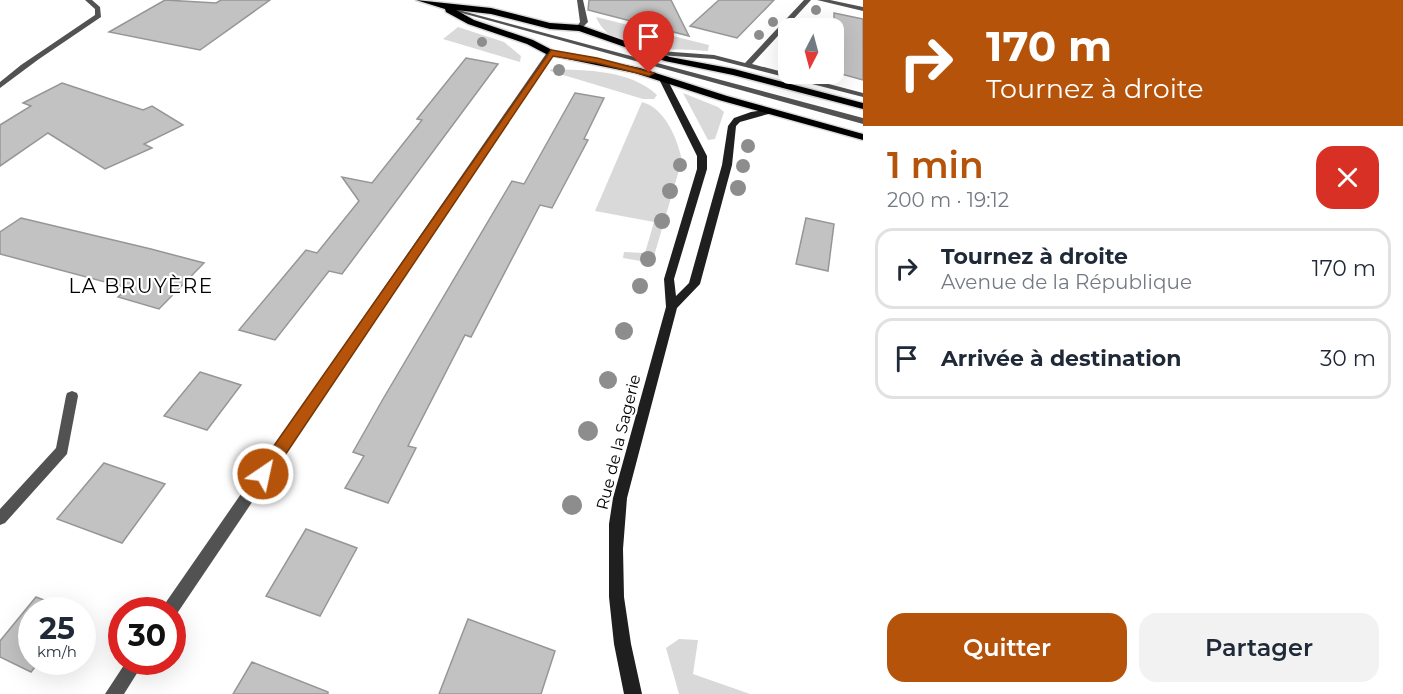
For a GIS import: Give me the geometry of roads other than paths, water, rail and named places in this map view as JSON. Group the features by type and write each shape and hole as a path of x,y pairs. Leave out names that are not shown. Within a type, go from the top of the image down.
{"main road":[{"path":"420,0 441,6 491,11 550,26 580,28 646,52 734,72 863,106"},
{"path":"441,6 471,22 530,42 551,53 597,60 662,77 863,137"},
{"path":"530,42 536,32 550,26"}],"street":[{"path":"0,86 28,60 76,33 99,16 98,8 88,0"},
{"path":"580,0 584,14 580,28"},
{"path":"747,65 808,0"},
{"path":"820,0 863,9"},
{"path":"441,6 863,121"},
{"path":"646,52 691,53 863,95"},
{"path":"179,597 551,53"},
{"name":"Rue de la Sagerie","path":"633,694 618,630 613,573 616,528 620,498 672,307 669,279 702,169 699,145 662,77"},
{"name":"Rue de la Sagerie","path":"672,307 693,285 727,165 732,126 737,120 771,111"},
{"path":"0,519 62,450 72,396"},
{"path":"114,694 127,675"}],"district":[{"name":"LA BRUYÈRE","path":"141,286"}]}
